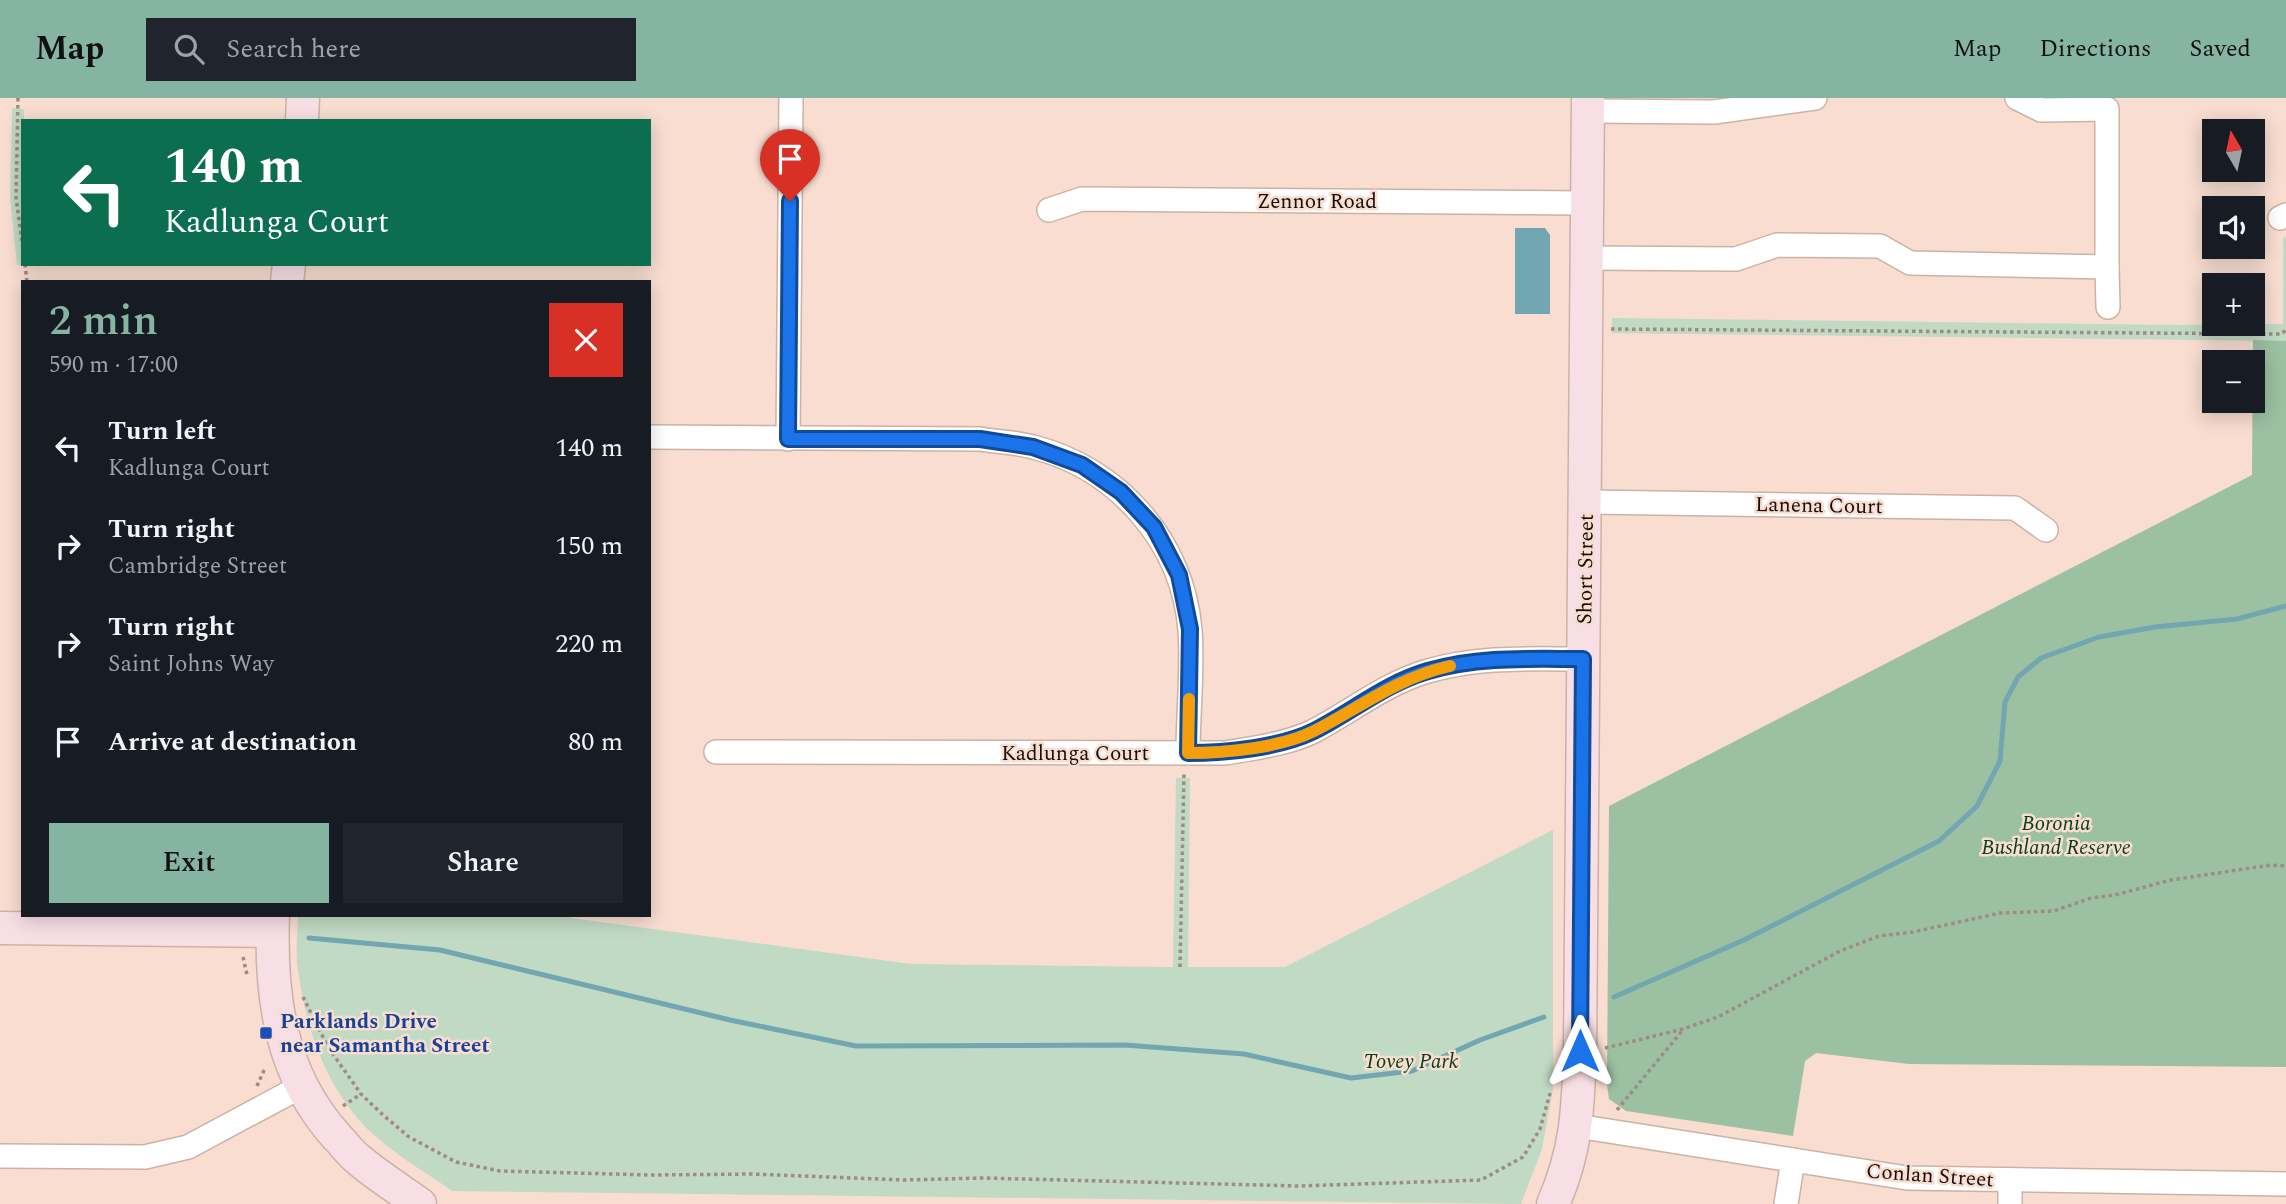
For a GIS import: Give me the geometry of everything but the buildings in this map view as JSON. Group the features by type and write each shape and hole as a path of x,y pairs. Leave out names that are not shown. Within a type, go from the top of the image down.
{"street":[{"path":"302,119 303,98"},
{"path":"788,439 792,98"},
{"path":"1588,104 1714,111 1815,98"},
{"path":"2017,98 2040,110 2107,103 2108,307"},
{"name":"Short Street","path":"1553,1204 1568,1167 1577,1126 1580,1051 1588,104"},
{"name":"Zennor Road","path":"1049,209 1082,199 1586,203"},
{"path":"1586,258 1736,259 1777,245 1880,246 1910,263 2107,267"},
{"path":"651,437 980,439 1033,447 1082,465 1121,492 1154,527 1179,575 1190,629 1188,753"},
{"name":"Lanena Court","path":"1586,502 2015,508 2046,530"},
{"name":"Kadlunga Court","path":"716,752 1226,753 1269,745 1312,732 1384,690 1427,671 1481,660 1583,659"},
{"path":"15,924 272,923 273,984 281,1036 300,1087 324,1122 357,1160 420,1204"},
{"path":"0,1175 0,1156 145,1157 188,1147 300,1087"},
{"name":"Conlan Street","path":"1577,1126 1907,1178 2286,1184"},
{"path":"1786,1204 1793,1160"},
{"path":"2010,1180 2010,1204"}],"path":[{"path":"18,98 16,197 21,233"},
{"path":"1586,329 2267,334 2281,334 2286,330"},
{"path":"1180,967 1185,772 1188,753"},
{"path":"1603,1049 1683,1029 1718,1017 1840,951 1879,936 1913,932 2000,914 2054,911 2091,898 2115,895 2171,880 2271,865 2286,866"},
{"path":"301,986 303,997 328,1047 361,1094 409,1137 456,1162 500,1171 1299,1186 1481,1180 1522,1157 1540,1129 1546,1110"},
{"path":"1617,1110 1683,1029"},
{"path":"338,1110 361,1094"}],"green space":[{"path":"12,108 24,109 24,119 21,119 21,265 17,265 10,197"},
{"path":"2283,237 2286,238 2286,341 1612,333 1612,318 2202,325 2202,336 2265,336 2265,324 2283,324"},
{"name":"Boronia Bushland Reserve","path":"2253,340 2286,341 2286,1067 1909,1064 1816,1053 1805,1061 1793,1136 1626,1111 1609,1099 1609,806 2252,475 2252,413 2265,413 2265,350 2253,350"},
{"name":"Tovey Park","path":"1176,778 1190,778 1188,967 1285,967 1553,830 1553,1088 1542,1149 1521,1204 452,1191 374,1135 343,1100 331,1080 313,1037 302,992 297,963 298,917 570,917 911,964 1173,967"}],"water":[{"path":"1515,228 1545,228 1550,235 1550,314 1515,314"}],"waterway":[{"path":"1614,997 1744,940 1939,841 1977,806 2000,761 2005,702 2018,677 2041,658 2099,637 2155,627 2237,619 2286,606"},
{"path":"309,938 440,950 730,1020 856,1046 1125,1045 1244,1054 1351,1078 1412,1071 1480,1040 1544,1017"}],"slow traffic":[{"path":"1189,699 1188,753 1226,753 1269,745 1312,732 1384,690 1427,671 1450,666"}],"place":[{"name":"Parklands Drive near Samantha Street","path":"266,1033"}],"route":[{"path":"790,201 788,439 980,439 1033,447 1082,465 1121,492 1154,527 1179,575 1190,629 1188,753 1226,753 1269,745 1312,732 1384,690 1427,671 1481,660 1583,659 1580,1051"}]}
